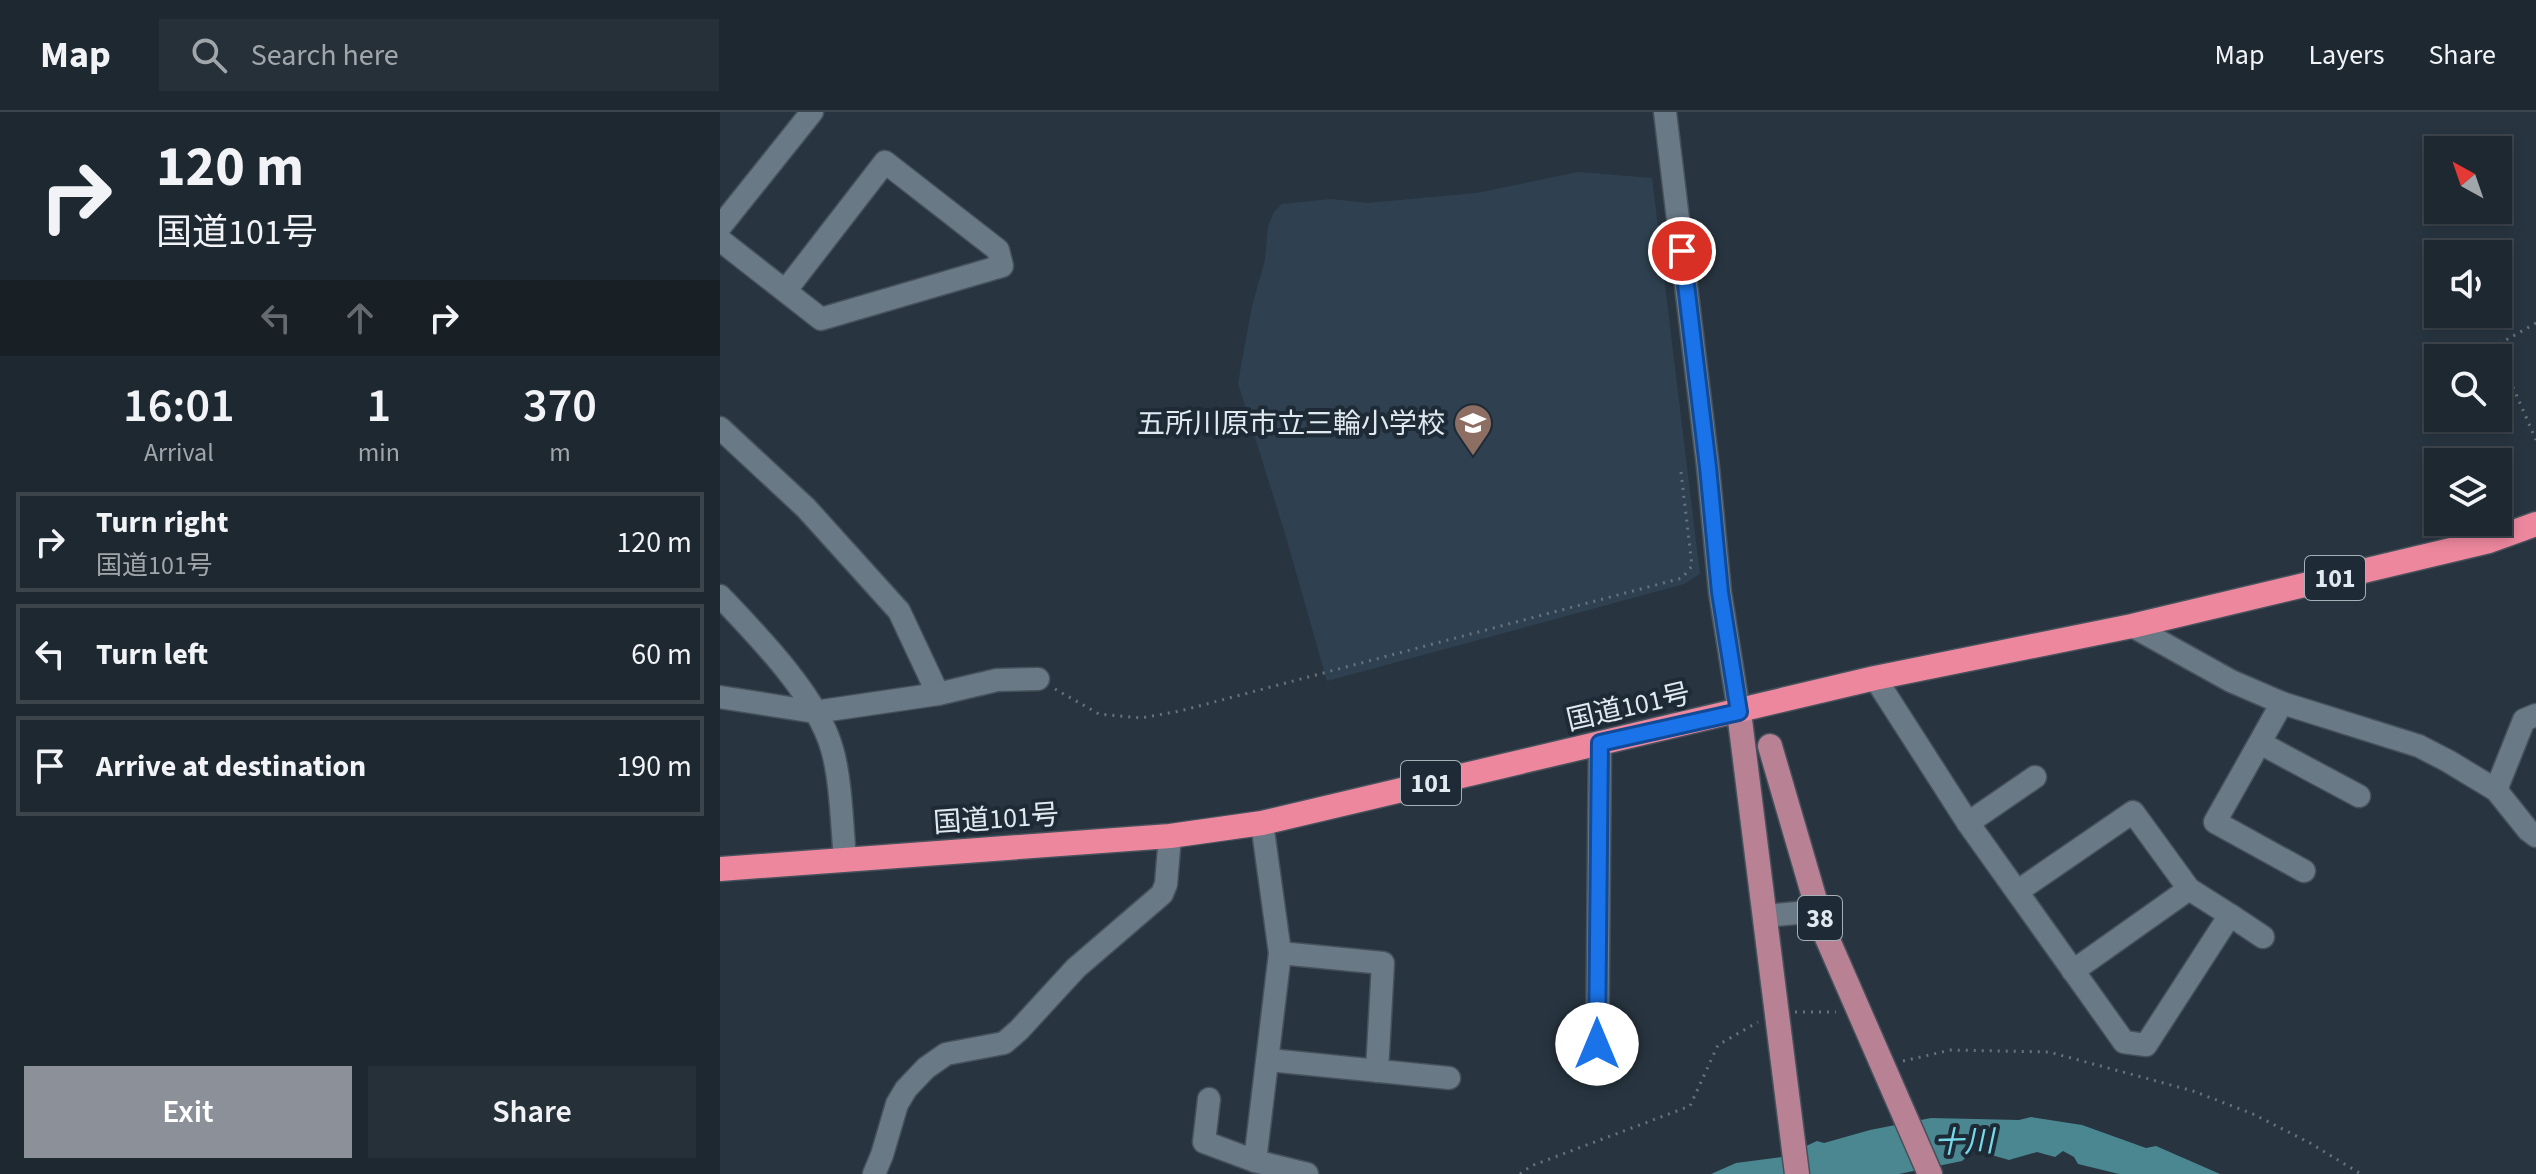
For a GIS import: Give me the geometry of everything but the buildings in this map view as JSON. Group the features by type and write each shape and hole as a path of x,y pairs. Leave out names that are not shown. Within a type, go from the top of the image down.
{"highway":[{"name":"国道101号","path":"720,869 1170,836 1262,823 1875,678 2132,626 2489,541 2536,524"}],"main road":[{"name":"38","path":"1739,712 1797,1174"},
{"name":"38","path":"1770,746 1818,911 1930,1174"}],"street":[{"path":"720,227 812,112"},
{"path":"1665,112 1720,592 1739,712"},
{"path":"720,240 821,319 1002,266 998,250 885,162 786,290"},
{"path":"720,428 806,508 899,611 938,694"},
{"path":"720,596 776,656 815,712 832,748 845,859"},
{"path":"2132,626 2231,681 2282,703 2419,746 2496,790 2536,836"},
{"path":"1875,678 1968,823 2124,1042 2146,1045 2230,915"},
{"path":"720,697 815,712 938,694 997,680 1038,679"},
{"path":"2282,703 2215,822 2304,871"},
{"path":"2496,790 2524,720 2536,715"},
{"path":"1597,1074 1600,743"},
{"path":"2260,743 2359,796"},
{"path":"1968,823 2035,777"},
{"path":"2018,891 2133,812 2189,889 2263,937"},
{"path":"1255,1161 1280,953 1262,823"},
{"path":"874,1174 897,1104 906,1089 926,1068 946,1054 1004,1043 1076,968 1162,894 1166,884 1170,836"},
{"path":"2073,971 2189,889"},
{"path":"1765,916 1818,911"},
{"path":"1280,953 1383,963 1377,1071"},
{"path":"1269,1060 1449,1078"},
{"path":"1209,1099 1204,1142 1255,1161 1307,1174"}],"path":[{"path":"2536,323 2499,344 2506,371 2536,440"},
{"path":"1038,679 1099,714 1141,718 1180,711 1682,578 1692,566 1681,472"},
{"path":"1791,1012 1850,1012"},
{"path":"1520,1174 1531,1166 1690,1106 1718,1045 1764,1019"},
{"path":"1885,1074 1951,1050 2049,1052 2193,1091 2253,1114 2361,1174"}],"shaded area":[{"name":"五所川原市立三輪小学校","path":"1578,172 1652,178 1700,574 1684,584 1327,681 1238,383 1252,306 1265,260 1268,226 1274,212 1282,204 1331,199 1367,203 1477,193"}],"water":[{"name":"十川","path":"2031,1117 2082,1125 2146,1148 2156,1146 2220,1174 2119,1174 2078,1164 2074,1157 2063,1151 2055,1157 2037,1152 2009,1160 1974,1150 1962,1161 1899,1174 1711,1174 1736,1163 1782,1157 1817,1141 1824,1143 1931,1118 2019,1120"}],"place":[{"name":"五所川原市立三輪小学校","path":"1473,457"}],"route":[{"path":"1597,1044 1600,743 1739,712 1720,592 1682,251"}]}
